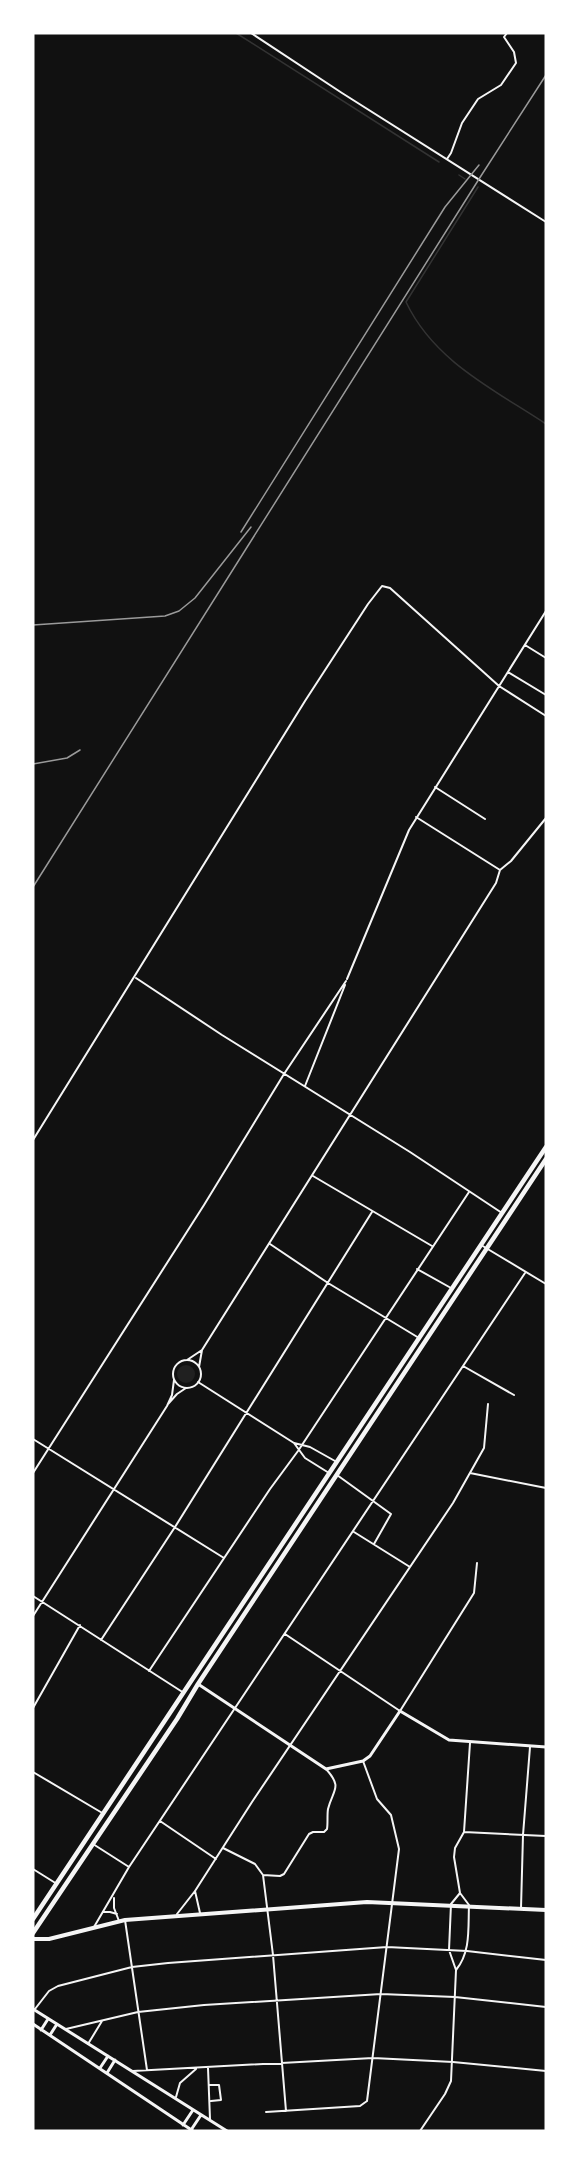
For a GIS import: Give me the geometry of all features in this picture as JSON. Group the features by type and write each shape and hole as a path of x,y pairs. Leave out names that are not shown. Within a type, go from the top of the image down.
{"highway":[{"path":"33,1919 546,1147"},
{"path":"33,1934 546,1159"},
{"path":"317,1492 323,1496"},
{"path":"170,1714 177,1719"},
{"path":"108,1808 115,1811"},
{"path":"98,1823 105,1827"},
{"path":"71,1863 78,1867"},
{"path":"45,1902 51,1906"}],"main road":[{"path":"33,1939 49,1939 125,1920 268,1908 393,1902 546,1910"}],"street":[{"path":"251,33 546,222"},
{"path":"446,159 451,153 462,123 478,99 501,85 516,63 514,52 504,37 507,33"},
{"path":"33,1140 305,702 382,586 390,588 499,686 546,716"},
{"path":"305,1086 346,981 416,817 546,611"},
{"path":"525,645 546,658"},
{"path":"508,672 546,695"},
{"path":"435,787 485,819"},
{"path":"416,817 500,870"},
{"path":"166,1406 177,1394 198,1382 201,1375 199,1367 202,1350 496,883 500,870 511,861 546,818"},
{"path":"135,978 410,1152 502,1214"},
{"path":"33,1473 346,981"},
{"path":"312,1176 432,1246"},
{"path":"149,1671 270,1489 303,1445 469,1192"},
{"path":"100,1640 175,1527 372,1212"},
{"path":"270,1244 328,1283 419,1338"},
{"path":"481,1245 546,1284"},
{"path":"417,1269 452,1289"},
{"path":"94,1927 129,1867 525,1273"},
{"path":"33,1616 166,1406 172,1395 174,1367 202,1350"},
{"path":"187,1360 199,1367"},
{"path":"462,1366 514,1395"},
{"path":"174,1380 188,1387"},
{"path":"198,1382 294,1443 303,1445 337,1462"},
{"path":"176,1915 195,1891 470,1473 484,1448 488,1404"},
{"path":"33,1439 224,1558"},
{"path":"294,1443 298,1452 329,1473"},
{"path":"470,1473 546,1488"},
{"path":"337,1475 391,1514 374,1544"},
{"path":"354,1532 410,1567"},
{"path":"326,1769 363,1761 375,1750 474,1593 477,1563"},
{"path":"33,1596 184,1693"},
{"path":"33,1708 80,1625"},
{"path":"285,1634 442,1737 470,1743 546,1748"},
{"path":"212,1650 218,1654"},
{"path":"198,1684 291,1744 326,1769 334,1778 336,1785 328,1809 327,1829 324,1832 309,1834 284,1874 280,1876 263,1875"},
{"path":"456,1970 467,1951 469,1905 460,1893 454,1857 455,1848 464,1832 470,1743"},
{"path":"521,1908 523,1835 530,1747"},
{"path":"266,2112 364,2104 367,2101 399,1849 391,1815 377,1799 363,1761"},
{"path":"33,1772 104,1814"},
{"path":"160,1821 216,1859"},
{"path":"464,1832 546,1836"},
{"path":"93,1844 129,1867"},
{"path":"223,1848 255,1864 263,1875 273,1954 286,2111"},
{"path":"33,1869 57,1884"},
{"path":"195,1891 200,1913"},
{"path":"420,2131 451,2081 456,1970 449,1950 451,1904 460,1893"},
{"path":"114,1895 114,1908 119,1921"},
{"path":"103,1912 117,1914"},
{"path":"125,1920 147,2070"},
{"path":"227,2131 34,2009 49,1991 58,1986 132,1967 273,1954 387,1947 467,1951 546,1960"},
{"path":"66,2030 138,2012 381,1994 455,1997 546,2007"},
{"path":"41,2030 48,2019"},
{"path":"88,2044 102,2021"},
{"path":"50,2035 57,2024"},
{"path":"33,2025 192,2130 201,2115"},
{"path":"100,2068 108,2056"},
{"path":"133,2071 373,2058 453,2062 546,2071"},
{"path":"107,2073 115,2061"},
{"path":"208,2068 210,2121"},
{"path":"176,2099 180,2084 196,2069"},
{"path":"209,2085 220,2085 221,2095 221,2100 210,2101"},
{"path":"183,2125 193,2110"}],"shaded area":[{"path":"182,1365 190,1365 195,1370 193,1381 182,1383 177,1378 177,1370"}],"waterway":[{"path":"236,33 439,162"},
{"path":"459,175 465,179"},
{"path":"478,187 406,302 432,341 449,357 486,386 546,424"}],"railway":[{"path":"33,887 546,75"},
{"path":"241,532 445,207 479,165"},
{"path":"33,625 165,616 179,611 195,598 251,527"},
{"path":"33,764 67,758 80,750"}]}
